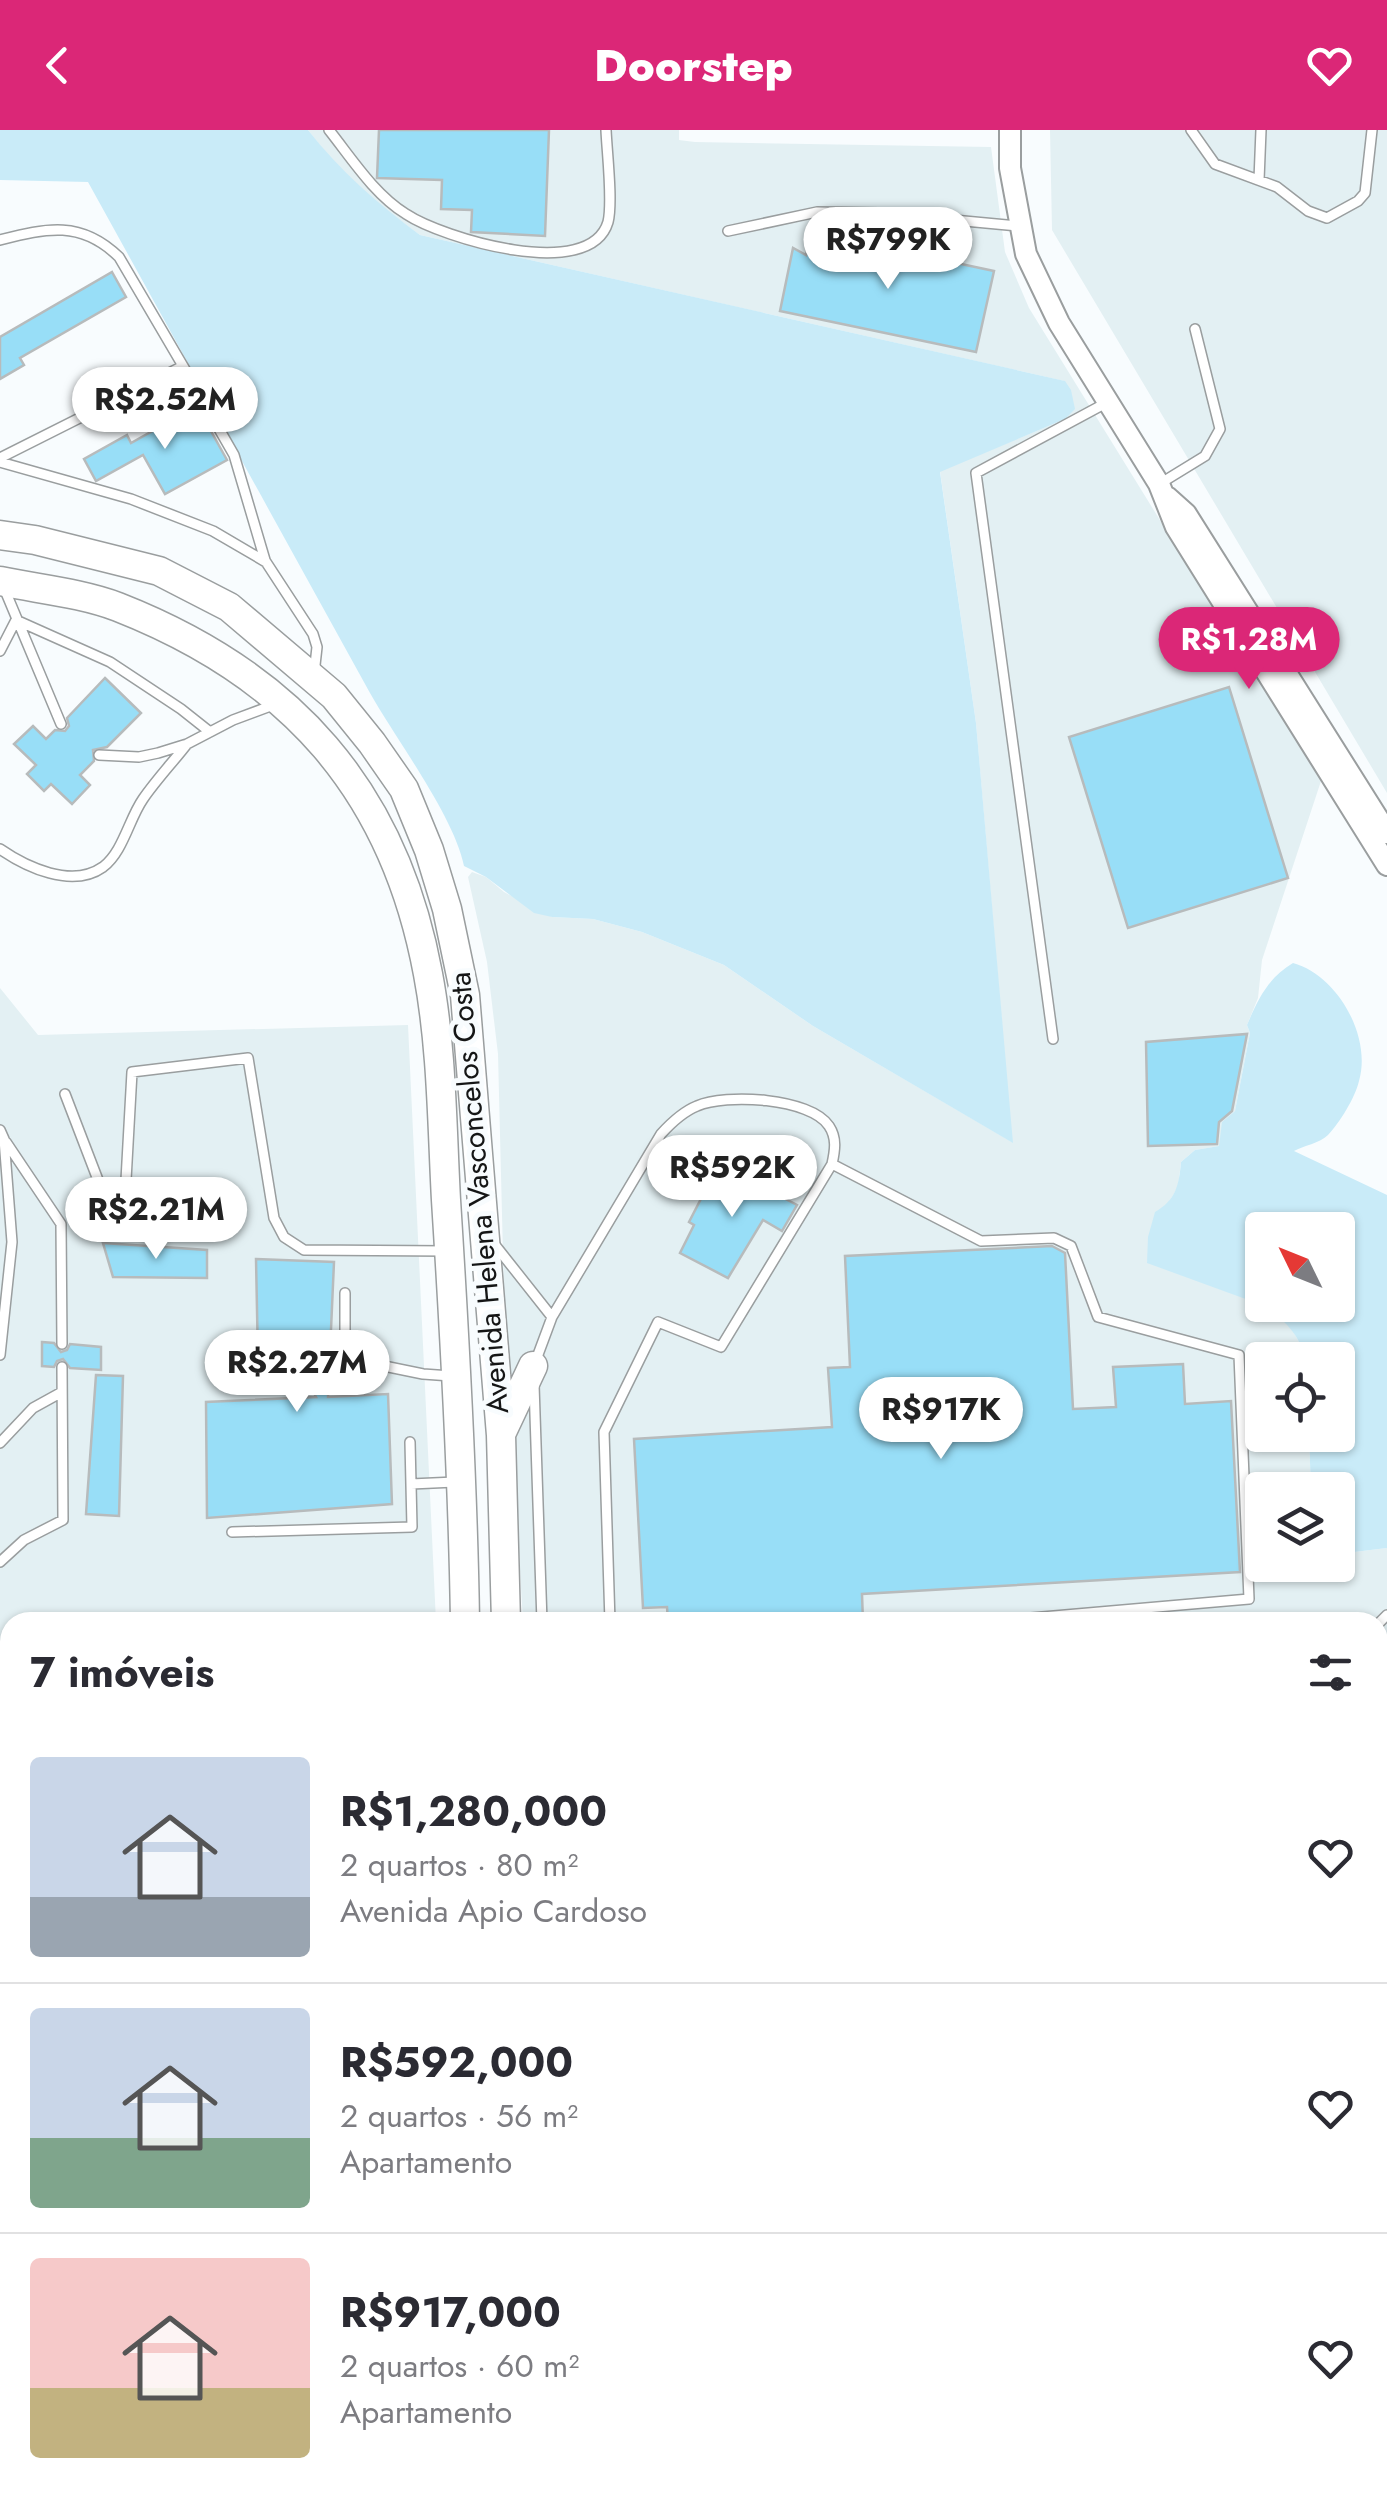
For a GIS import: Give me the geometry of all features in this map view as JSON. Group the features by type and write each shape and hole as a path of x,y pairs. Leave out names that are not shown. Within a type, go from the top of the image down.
{"highway":[{"name":"Avenida Helena Vasconcelos Costa","path":"0,535 159,571 228,607 314,676 372,743 404,790 429,850 447,909 465,995 500,1436 506,1612"},
{"name":"Avenida Helena Vasconcelos Costa","path":"1,581 114,606 196,643 283,701 332,753 382,831 408,894 429,976 463,1482 465,1612"},
{"path":"500,1436 533,1366"}],"street":[{"path":"1010,130 1010,168 1026,254 1060,322 1162,490 1176,526 1387,865"},
{"path":"1162,490 1186,514 1387,833"}],"lane":[{"path":"328,130 382,196 407,216 464,238 546,255 588,246 608,220 606,130"},
{"path":"1191,130 1215,164 1277,187 1308,211 1327,218 1365,193 1372,130"},
{"path":"1259,180 1261,130"},
{"path":"728,231 817,212 880,212 1020,226"},
{"path":"0,240 30,232 76,229 106,244 119,256 234,455 266,562 313,634 317,647 314,676"},
{"path":"1162,490 1205,456 1220,429 1195,329"},
{"path":"0,460 182,366"},
{"path":"1053,1040 976,473 1109,402"},
{"path":"0,460 131,498 213,531 266,562"},
{"path":"1,581 60,724"},
{"path":"0,651 16,620"},
{"path":"16,620 110,662 210,732"},
{"path":"100,755 138,757 187,744 283,701"},
{"path":"0,849 43,872 84,873 103,866 126,835 141,802 187,744"},
{"path":"65,1094 102,1193 114,1204 125,1198 132,1072 248,1058 274,1218 284,1237 304,1250 449,1251"},
{"path":"542,1612 533,1366 552,1317 661,1134 676,1118 696,1106 736,1098 795,1106 816,1113 829,1126 836,1144 832,1164 721,1347 658,1322 604,1432 610,1612"},
{"path":"0,1355 12,1242 2,1135"},
{"path":"2,1135 61,1224 62,1344"},
{"path":"832,1164 981,1240 1054,1238 1071,1246 1098,1317 1239,1355 1249,1598 1095,1612"},
{"path":"483,1230 552,1317"},
{"path":"0,1236 12,1242"},
{"path":"345,1293 344,1358 423,1374 454,1376"},
{"path":"0,1562 24,1540 63,1520 62,1368"},
{"path":"0,1443 33,1408 62,1392"},
{"path":"232,1532 412,1527 410,1442"},
{"path":"411,1484 463,1482"}],"shaded area":[{"path":"0,130 308,130 360,186 420,235 1065,381 1075,409 1065,419 940,472 976,723 1013,1143 813,1026 724,965 642,932 593,919 534,913 486,877 464,866 437,802 370,693 88,182 0,180"},
{"path":"308,130 679,130 679,140 695,142 991,147 1005,252 1029,308 1321,781 1262,960 1258,998 1247,1025 1250,1033 1235,1111 1223,1122 1220,1146 1195,1150 1181,1162 1178,1187 1167,1205 1147,1262 1245,1298 1245,1322 1285,1322 1299,1342 1245,1342 1245,1452 1310,1452 1310,1472 1245,1472 1245,1582 1355,1582 1355,1552 1387,1548 1387,1612 522,1612 504,1295 498,1054 487,962 468,877 472,872 486,877 504,892 552,917 593,919 642,932 724,965 813,1026 1012,1142 976,723 940,471 1065,419 1064,381 420,235 379,205 330,158"},
{"path":"1050,130 1387,130 1387,793 1052,230"},
{"path":"1293,963 1324,980 1347,1010 1360,1045 1359,1081 1346,1110 1328,1135 1294,1151 1387,1195 1387,1548 1355,1552 1355,1472 1310,1472 1310,1452 1355,1452 1355,1342 1298,1342 1284,1322 1355,1322 1355,1212 1245,1212 1245,1299 1147,1263 1148,1237 1155,1212 1175,1191 1181,1162 1195,1150 1219,1146 1222,1122 1235,1111 1250,1033 1247,1025 1277,975"},
{"path":"0,988 38,1035 408,1025 436,1612 0,1612"}],"building":[{"path":"379,130 549,130 545,236 471,232 472,210 441,209 442,180 377,178"},
{"path":"811,232 994,271 976,352 780,311 793,248 806,255"},
{"path":"112,272 126,297 20,358 24,365 0,379 0,337"},
{"path":"197,406 227,460 165,494 143,455 96,481 84,459 127,435 131,443"},
{"path":"105,678 141,713 107,747 93,750 94,761 80,775 90,785 72,804 51,784 44,791 27,774 36,765 14,744 33,726 46,739 55,730 65,731 69,726 67,718"},
{"path":"1229,687 1288,878 1128,928 1069,737"},
{"path":"1247,1034 1232,1111 1219,1122 1217,1144 1148,1146 1146,1042"},
{"path":"719,1164 797,1205 782,1231 763,1220 728,1278 680,1253 694,1225 689,1222"},
{"path":"103,1243 207,1250 207,1278 113,1277"},
{"path":"1052,1246 1065,1253 1073,1409 1116,1407 1113,1367 1183,1364 1185,1404 1231,1401 1240,1572 862,1594 863,1612 667,1612 667,1607 643,1608 634,1439 832,1427 828,1368 850,1367 845,1256"},
{"path":"256,1259 334,1262 328,1397 388,1394 392,1504 207,1518 206,1402 316,1397 296,1360 258,1360"},
{"path":"42,1342 54,1343 61,1352 70,1344 101,1347 101,1370 70,1368 63,1359 54,1367 42,1366"},
{"path":"96,1375 123,1376 119,1516 86,1514"}]}
